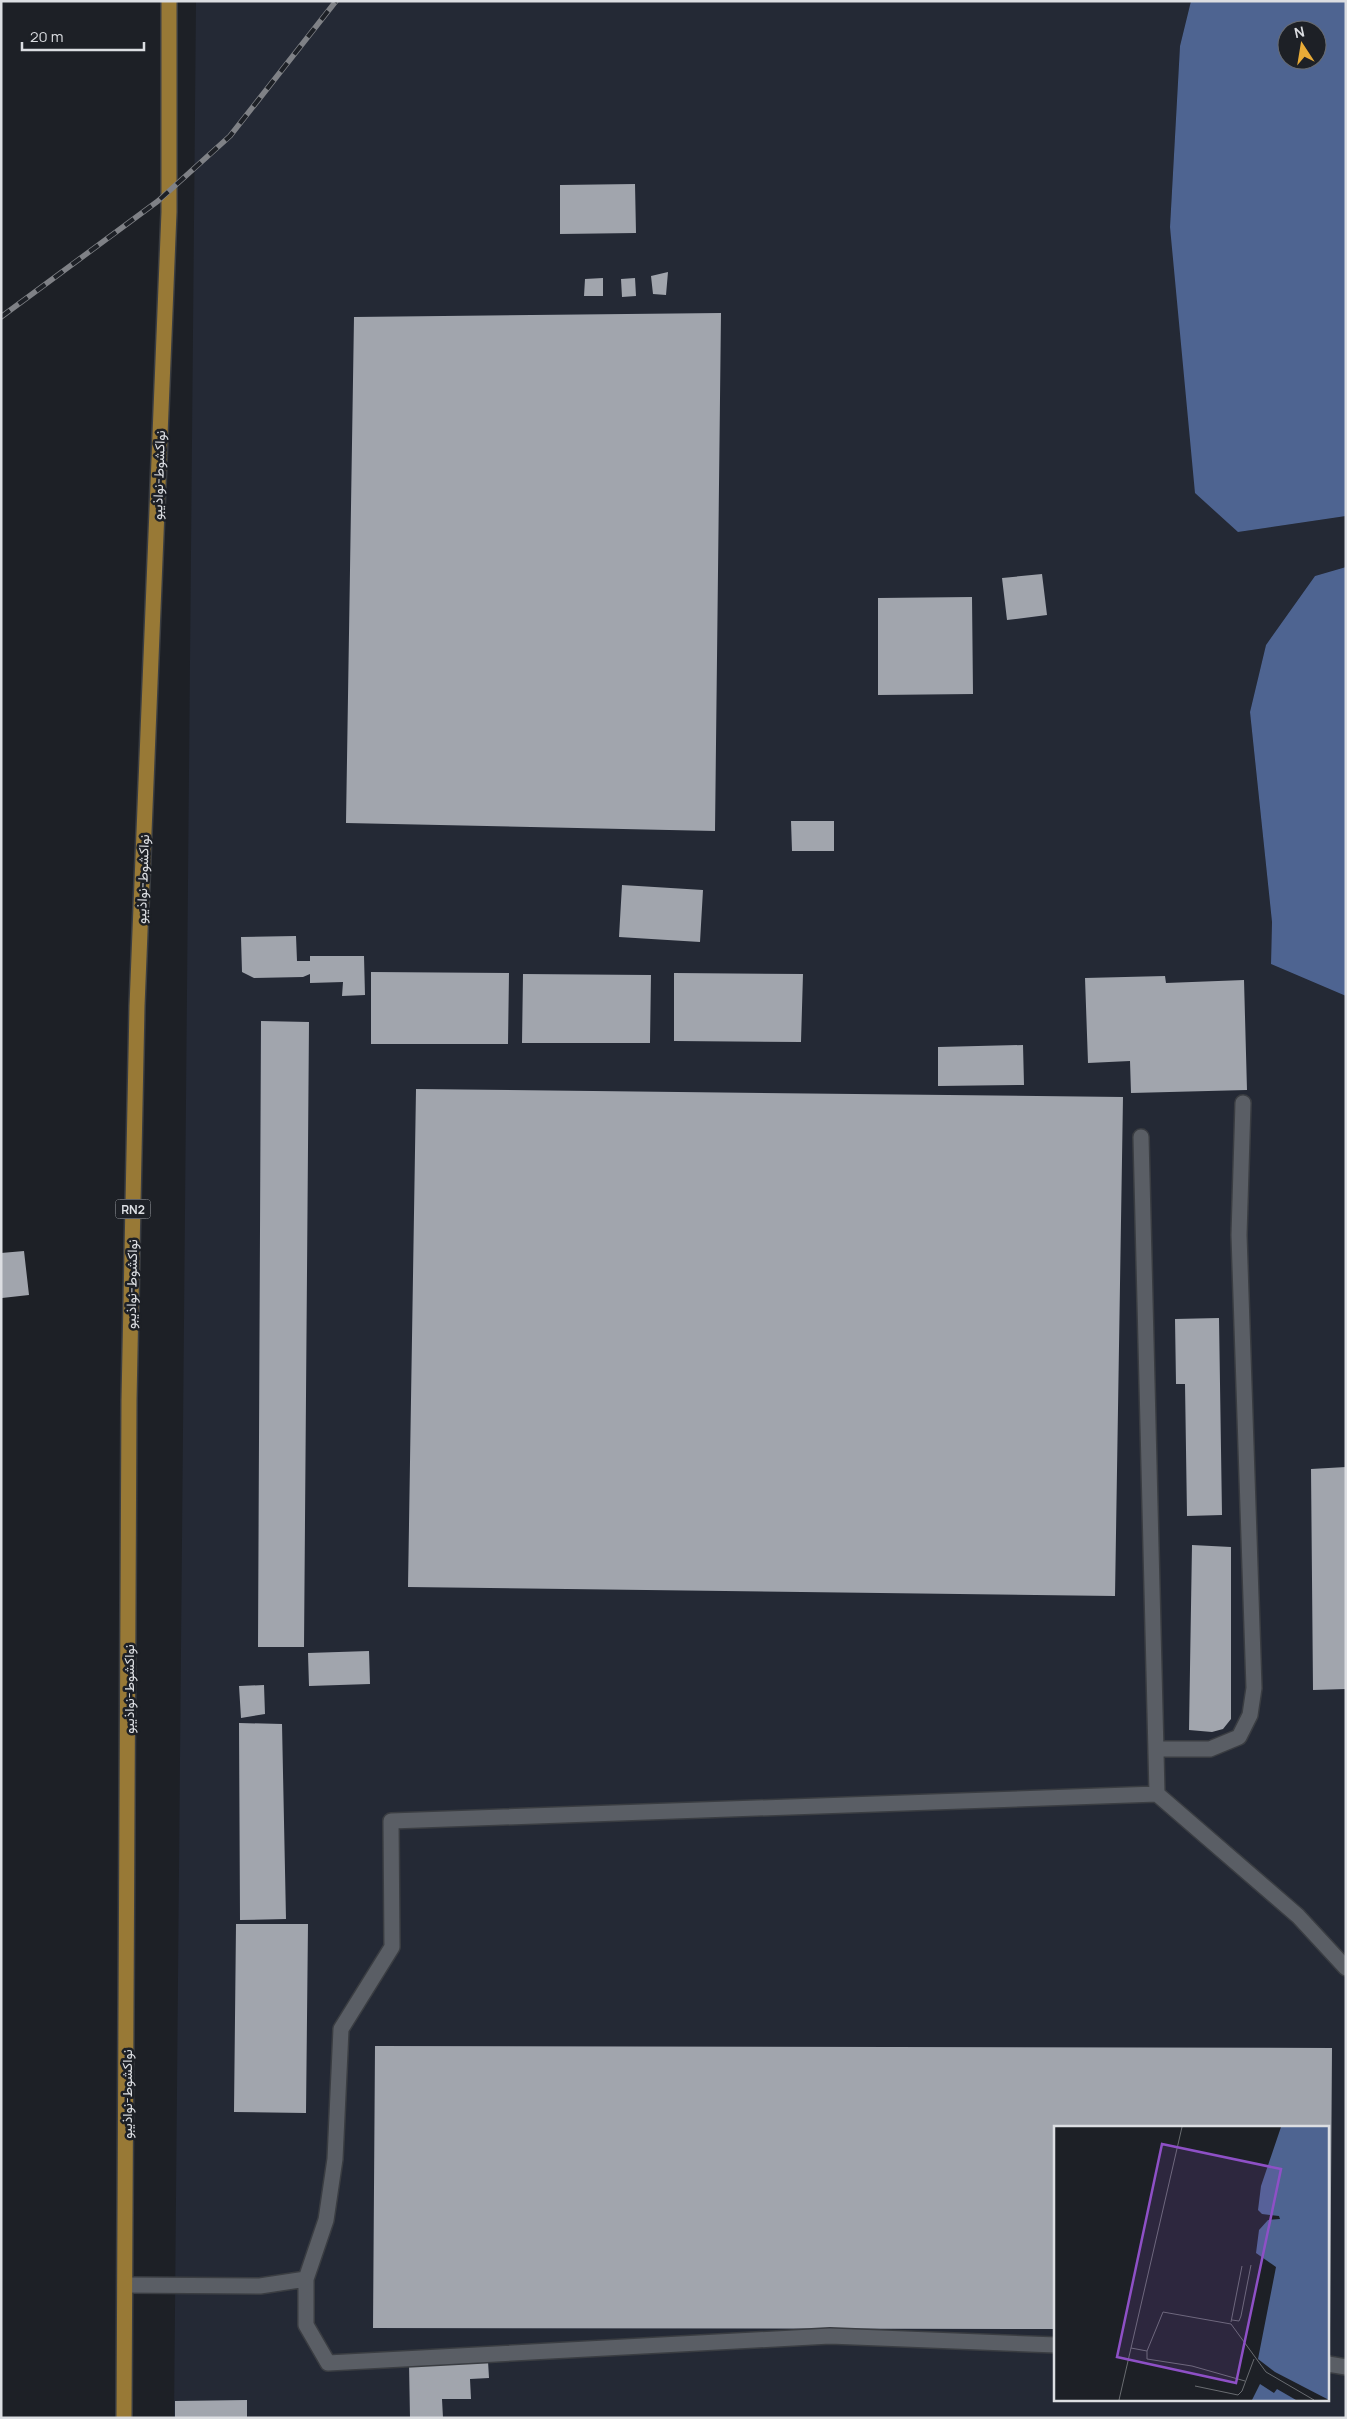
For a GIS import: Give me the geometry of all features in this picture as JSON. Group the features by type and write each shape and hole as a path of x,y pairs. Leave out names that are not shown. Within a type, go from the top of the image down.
{"main road":[{"name":"نواكشوط-نواذيبو","path":"124,2418 129,1400 136,1016 168,212 168,1"}],"lane":[{"path":"1156,1749 1210,1749 1240,1737 1250,1715 1254,1688 1239,1234 1243,1103"},
{"path":"1141,1137 1157,1794"},
{"path":"1054,2345 830,2336 328,2363 306,2325 306,2279 326,2220 335,2159 341,2029 392,1947 391,1821 1157,1794 1298,1916 1346,1968"},
{"path":"125,2286 260,2286 306,2279"},
{"path":"1330,2364 1346,2366"}],"shaded area":[{"path":"196,1 1191,1 1180,46 1170,227 1238,532 1346,516 1346,567 1315,576 1266,645 1250,712 1272,922 1271,964 1346,996 1346,2418 174,2418"}],"water":[{"path":"1191,1 1346,1 1346,516 1238,532 1195,493 1170,227 1180,46"},
{"path":"1346,567 1346,996 1271,964 1272,922 1250,712 1266,645 1315,576"}],"building":[{"path":"635,184 636,233 560,234 560,185"},
{"path":"668,272 666,295 653,294 651,276"},
{"path":"603,278 603,296 584,296 585,279"},
{"path":"635,278 636,296 622,297 621,279"},
{"path":"721,313 715,831 346,823 354,317"},
{"path":"1042,574 1047,615 1007,620 1002,578"},
{"path":"972,597 973,694 878,695 878,598"},
{"path":"791,821 834,821 834,851 792,851"},
{"path":"622,885 703,890 700,942 619,937"},
{"path":"296,936 297,961 310,961 310,956 364,956 365,995 342,996 343,982 310,983 310,974 303,977 254,978 242,972 241,937"},
{"path":"371,972 509,973 508,1044 371,1044"},
{"path":"674,973 803,974 801,1042 674,1041"},
{"path":"523,974 651,975 650,1043 522,1043"},
{"path":"1165,976 1166,983 1244,980 1247,1090 1131,1093 1130,1061 1088,1063 1085,978"},
{"path":"261,1021 309,1022 304,1647 258,1647"},
{"path":"1023,1045 1024,1085 938,1086 938,1047"},
{"path":"416,1089 1123,1097 1115,1596 408,1587"},
{"path":"24,1251 29,1295 2,1298 1,1253"},
{"path":"1219,1318 1222,1515 1187,1516 1185,1384 1176,1384 1175,1319"},
{"path":"1346,1467 1346,1689 1313,1690 1311,1469"},
{"path":"1192,1545 1231,1547 1231,1719 1223,1729 1212,1732 1189,1730"},
{"path":"369,1651 370,1684 309,1686 308,1653"},
{"path":"264,1685 265,1714 241,1718 239,1686"},
{"path":"239,1723 282,1724 286,1919 240,1920"},
{"path":"236,1924 308,1924 306,2113 234,2112"},
{"path":"375,2046 1332,2048 1330,2330 1330,2126 1054,2126 1054,2329 373,2328"},
{"path":"488,2361 489,2378 470,2379 471,2399 442,2399 443,2418 410,2418 409,2363"},
{"path":"247,2400 247,2418 175,2418 175,2401"}],"railway":[{"path":"1,317 158,201 230,136 336,1"}]}
